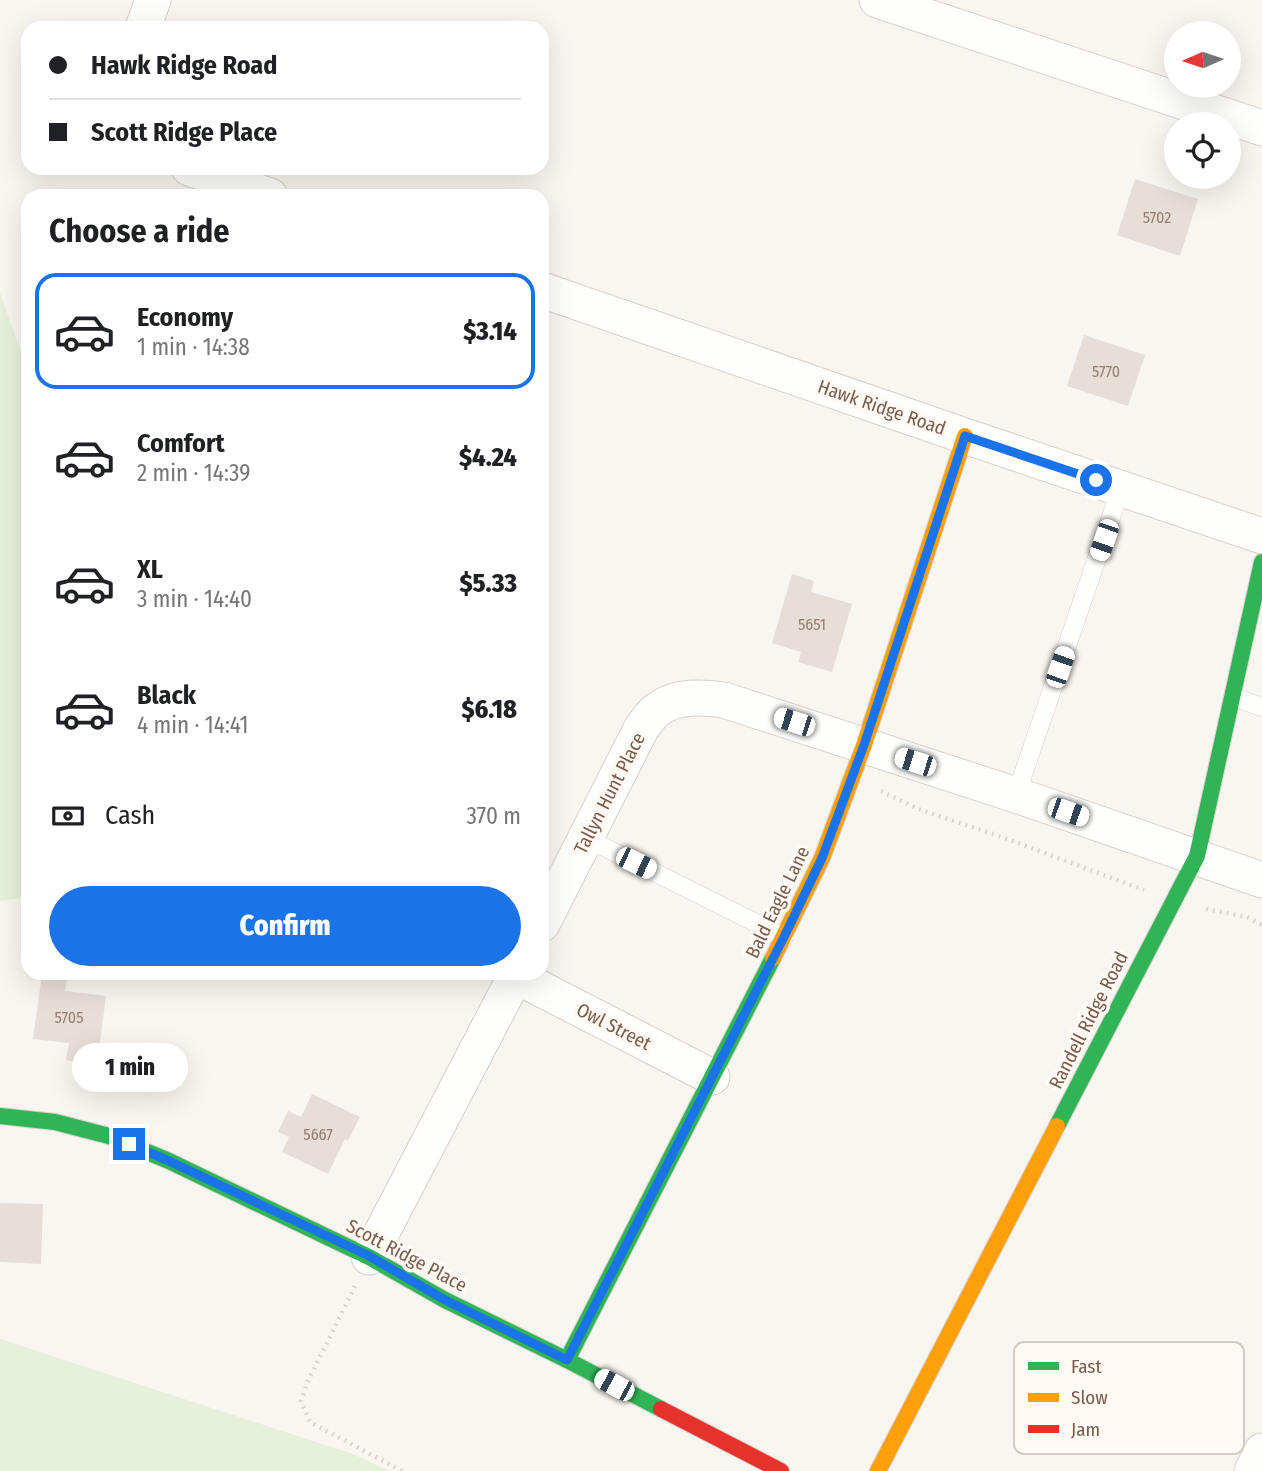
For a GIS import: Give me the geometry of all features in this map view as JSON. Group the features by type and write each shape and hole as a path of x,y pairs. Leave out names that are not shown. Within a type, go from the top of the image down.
{"street":[{"path":"146,21 153,0"},
{"path":"877,0 1262,128"},
{"path":"209,175 250,189"},
{"name":"Hawk Ridge Road","path":"549,292 1262,536"},
{"name":"Bald Eagle Lane","path":"567,1360 822,858 859,761 965,436"},
{"name":"Randell Ridge Road","path":"878,1471 1197,856 1262,562"},
{"name":"Tallyn Hunt Place","path":"549,909 642,727 656,710 677,700 703,697 724,700 859,761 1016,795 1262,880"},
{"path":"362,1271 513,980"},
{"name":"Owl Street","path":"527,980 712,1077"},
{"name":"Scott Ridge Place","path":"0,1116 55,1122 109,1136 169,1161 362,1271 445,1300 781,1471"},
{"path":"1252,1471 1262,1451"}],"lane":[{"path":"1016,795 1121,488"},
{"path":"1233,697 1262,707"},
{"path":"586,838 784,937"}],"path":[{"path":"859,761 918,809 1174,901 1247,917 1262,925"},
{"path":"362,1271 308,1381 301,1401 310,1422 402,1471"}],"green space":[{"path":"0,293 21,352 21,898 0,901"},
{"path":"0,1339 353,1454 390,1471 0,1471"}],"building":[{"path":"1135,179 1198,199 1180,256 1117,235"},
{"path":"1084,335 1145,355 1128,406 1067,386"},
{"path":"792,574 814,581 811,592 852,604 832,672 798,662 801,652 772,643"},
{"path":"41,980 67,980 65,991 106,996 97,1065 66,1060 69,1043 33,1039"},
{"path":"312,1094 360,1117 348,1141 345,1139 328,1174 282,1152 289,1137 278,1132 288,1111 301,1117"},
{"path":"0,1203 43,1204 41,1264 0,1262"}],"traffic: fast":[{"path":"1057,1126 1197,856 1262,562"},
{"path":"567,1360 773,958"},
{"path":"0,1116 55,1122 109,1136 169,1161 369,1257 445,1300 661,1409"}],"traffic: slow":[{"path":"773,958 822,858 864,745 965,436"},
{"path":"878,1471 1057,1126"}],"traffic: jam":[{"path":"661,1409 781,1471"}],"route":[{"path":"129,1144 369,1256 445,1300 567,1360 822,858 864,745 965,436 1096,480"}]}
